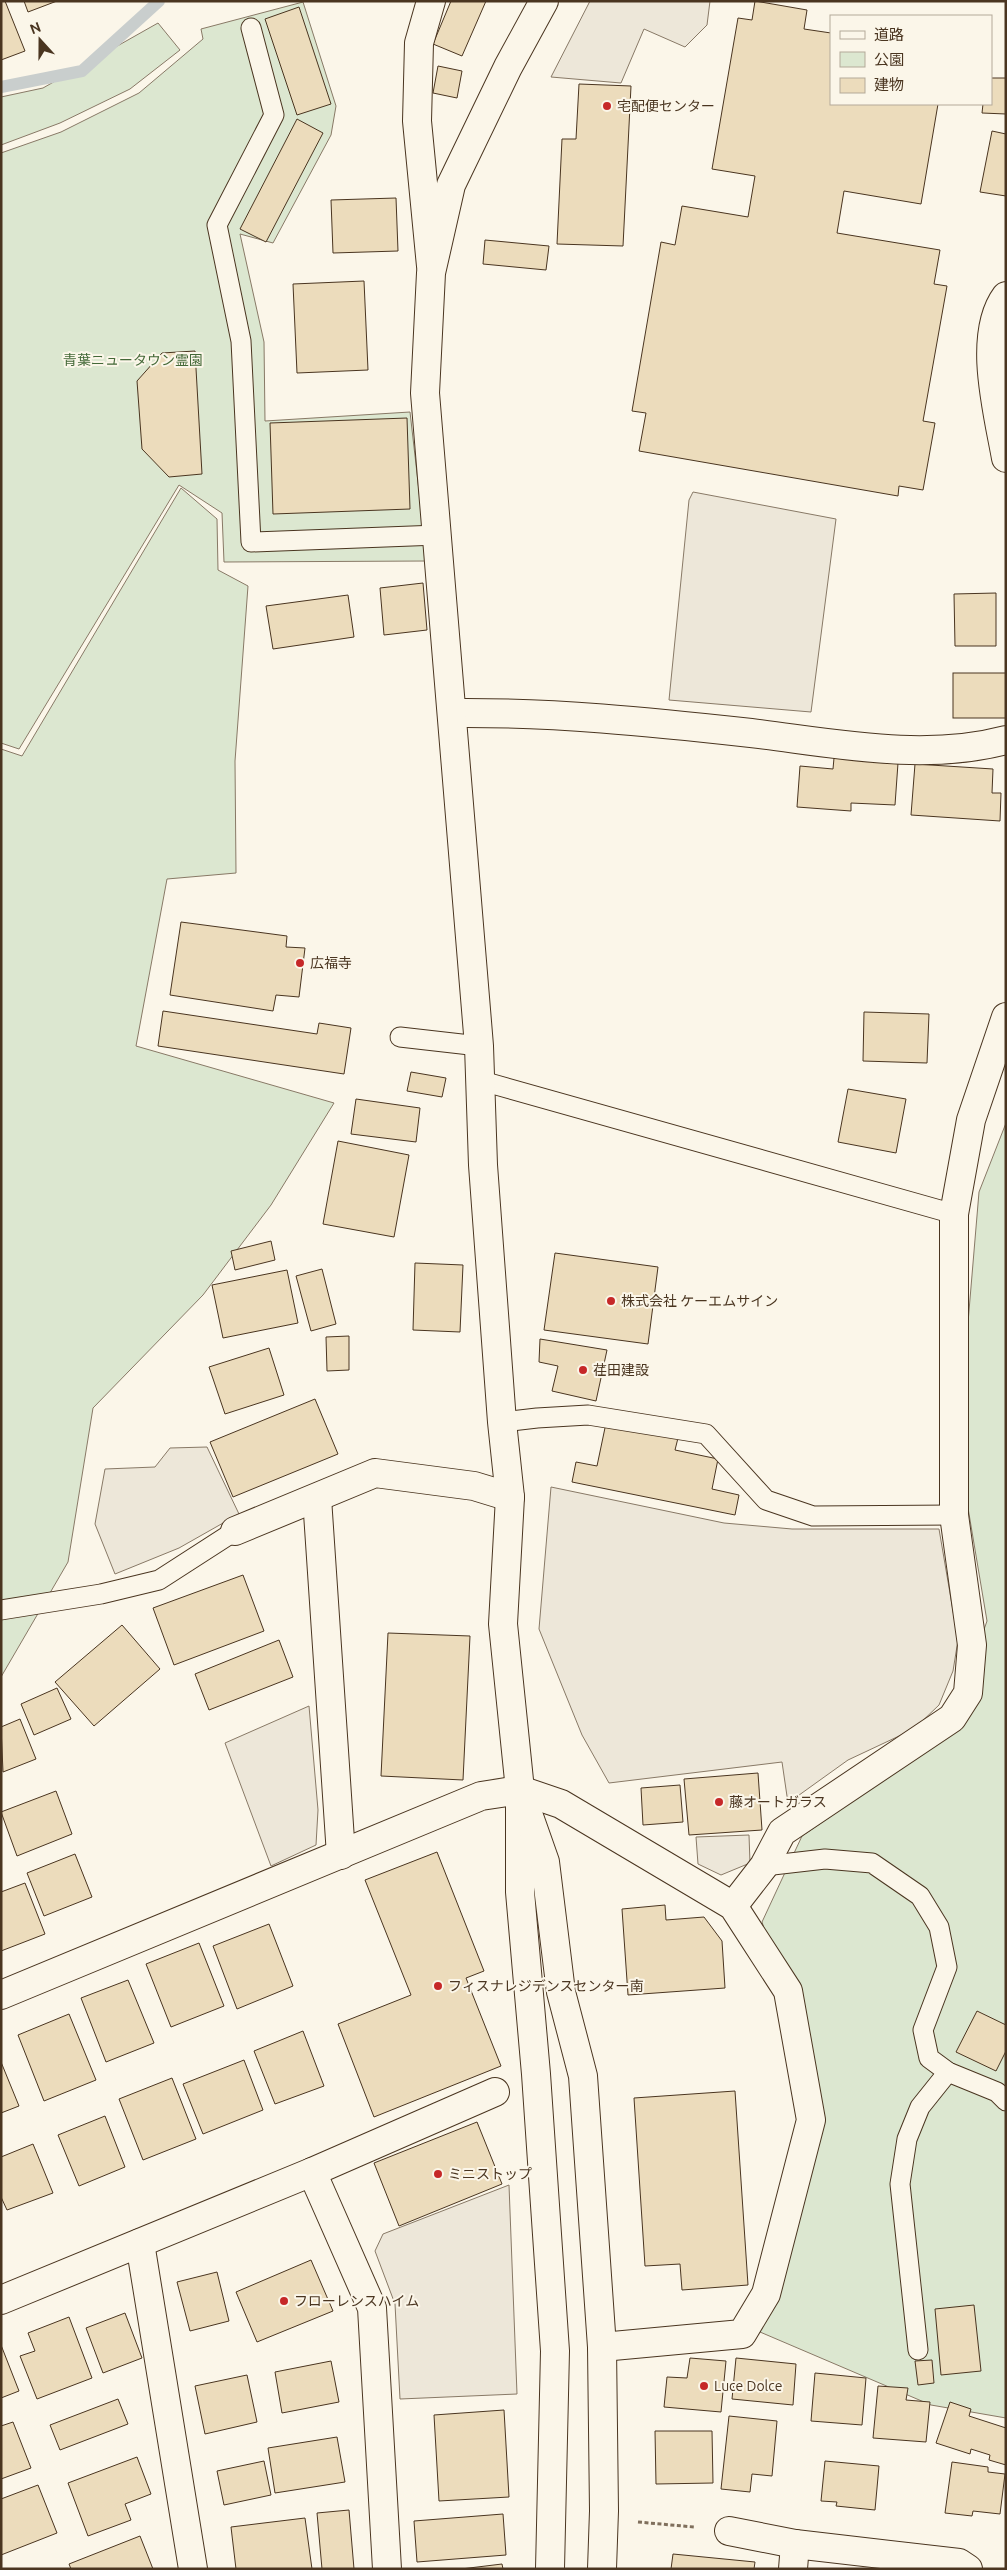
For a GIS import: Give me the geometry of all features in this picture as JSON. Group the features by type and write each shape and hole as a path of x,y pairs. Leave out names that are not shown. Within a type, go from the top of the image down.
{"street":[{"path":"430,1 419,43 417,121 431,273 426,393 482,1081 483,1165 502,1422 510,1497 503,1624 520,1790 520,1892 536,2074 555,2351 550,2569"},
{"path":"431,273 451,185 508,68 544,1"},
{"path":"1006,296 997,307 990,359 1006,458"},
{"path":"453,713 538,714 636,720 880,748 938,751 1006,740"},
{"path":"733,1906 764,1866 782,1832 952,1718 968,1693 972,1645 954,1515 954,1214 971,1120 1006,1017"},
{"path":"235,1531 376,1473 474,1486 510,1497"},
{"path":"317,1498 341,1855"},
{"path":"520,1790 546,1862 561,1992 583,2076 602,2346 604,2510 602,2569"},
{"path":"1,1995 481,1796 520,1790 560,1804 733,1906 788,1991 811,2120 766,2294 742,2334 602,2346"},
{"path":"1,2300 312,2172 495,2092"},
{"path":"312,2172 372,2308 387,2569"},
{"path":"140,2243 193,2569"},
{"path":"729,2531 794,2556 959,2563 968,2569"}],"lane":[{"path":"251,28 274,115 217,225 241,341 251,542 438,535"},
{"path":"400,1037 479,1046"},
{"path":"482,1081 954,1214"},
{"path":"502,1422 537,1418 588,1416 706,1434 766,1500 813,1516 954,1515"},
{"path":"1,1610 101,1594 160,1580 235,1531"},
{"path":"764,1866 825,1859 872,1863 920,1896 939,1927 947,1967 923,2030 929,2058 948,2072 998,2092 1006,2101"},
{"path":"918,2350 900,2184 907,2139 920,2107 948,2072"}],"path":[{"path":"635,2521 729,2531"}],"green space":[{"name":"青葉ニュータウン霊園","path":"303,2 336,106 331,135 273,243 240,234 264,342 265,421 410,412 427,561 224,562 222,513 179,485 19,749 1,743 1,153 61,132 139,93 203,39 201,29"},
{"path":"158,23 180,50 130,89 60,123 1,145 1,97 43,88"},
{"path":"181,488 217,519 218,570 248,586 235,761 236,873 167,879 136,1046 334,1103 271,1205 203,1295 93,1408 68,1562 1,1677 1,749 22,756"},
{"path":"1006,1123 1006,2418 931,2405 760,2332 809,2160 807,2054 762,1922 802,1836 946,1737 987,1621 965,1490 962,1394 979,1192"}],"shaded area":[{"path":"590,1 710,1 707,25 685,47 644,29 621,83 551,77"},
{"path":"693,492 836,519 811,712 669,700 689,500"},
{"path":"207,1447 239,1514 179,1548 115,1574 95,1524 105,1469 155,1467 170,1448"},
{"path":"551,1487 724,1523 792,1529 939,1529 958,1640 953,1671 939,1705 914,1729 848,1760 788,1803 782,1762 609,1783 582,1735 539,1629"},
{"path":"309,1706 318,1810 316,1845 271,1866 225,1743"},
{"path":"749,1835 750,1863 721,1875 698,1864 696,1837"},
{"path":"509,2185 517,2394 400,2399 395,2304 375,2251 383,2234"}],"building":[{"path":"1,1 5,1 25,51 1,60"},
{"path":"24,1 57,1 28,12"},
{"path":"451,1 486,1 462,56 433,44"},
{"path":"755,1 807,10 804,29 830,33 830,105 938,105 921,204 844,191 837,233 940,250 934,284 947,286 923,421 935,423 923,490 899,486 898,496 639,451 646,413 632,411 661,242 675,245 682,206 748,217 755,176 712,169 738,18 752,20"},
{"path":"299,7 331,104 297,115 265,19"},
{"path":"438,66 462,71 457,98 433,93"},
{"path":"992,78 1006,78 1006,114 982,113 983,105 992,105"},
{"path":"579,84 631,86 623,246 557,244 562,139 576,139"},
{"path":"297,119 323,133 266,242 240,229"},
{"path":"992,131 1006,134 1006,196 980,192"},
{"path":"396,198 398,251 333,253 331,200"},
{"path":"485,240 549,246 546,270 483,264"},
{"path":"364,281 368,370 297,373 293,284"},
{"path":"195,351 202,474 169,477 142,449 137,381 162,353"},
{"path":"407,418 410,509 273,514 270,423"},
{"path":"423,583 427,630 384,635 380,588"},
{"path":"996,593 996,646 955,646 954,594"},
{"path":"348,595 354,637 273,649 266,606"},
{"path":"953,673 1006,673 1006,718 953,718"},
{"path":"834,758 898,763 895,805 851,803 851,811 797,807 800,766 833,769"},
{"path":"915,764 993,769 992,793 1001,793 1000,821 911,815"},
{"path":"181,922 287,936 286,947 305,948 299,997 276,995 273,1011 170,995"},
{"path":"163,1011 317,1034 319,1023 351,1028 344,1074 158,1046"},
{"path":"864,1012 929,1014 927,1063 863,1061"},
{"path":"411,1072 446,1078 442,1097 407,1091"},
{"path":"848,1089 906,1099 896,1153 838,1142"},
{"path":"356,1099 420,1108 416,1142 351,1134"},
{"path":"338,1141 409,1155 394,1237 323,1224"},
{"path":"271,1241 275,1260 235,1270 231,1251"},
{"path":"555,1253 658,1267 648,1344 544,1330"},
{"path":"415,1263 463,1265 460,1332 413,1330"},
{"path":"322,1269 336,1324 311,1331 296,1276"},
{"path":"287,1270 298,1323 223,1338 212,1285"},
{"path":"349,1336 349,1370 327,1371 326,1337"},
{"path":"540,1339 607,1350 596,1401 552,1391 558,1366 539,1362"},
{"path":"269,1348 284,1395 225,1414 209,1367"},
{"path":"315,1399 338,1454 233,1497 210,1442"},
{"path":"606,1423 678,1438 675,1450 718,1459 712,1489 739,1495 735,1515 572,1482 576,1462 597,1466"},
{"path":"243,1575 264,1631 174,1665 153,1608"},
{"path":"122,1625 160,1669 94,1726 55,1682"},
{"path":"388,1633 470,1636 463,1780 381,1776"},
{"path":"279,1640 293,1677 209,1710 195,1674"},
{"path":"57,1688 71,1719 34,1735 21,1704"},
{"path":"20,1719 36,1759 3,1772 1,1727"},
{"path":"758,1773 762,1830 689,1835 684,1779"},
{"path":"680,1785 683,1822 643,1825 641,1788"},
{"path":"56,1791 72,1834 17,1856 1,1812"},
{"name":"フィスナレジデンスセンター南","path":"437,1852 484,1971 466,1978 501,2066 374,2117 338,2024 411,1995 365,1880"},
{"path":"75,1854 92,1897 44,1916 27,1873"},
{"path":"25,1883 45,1934 1,1951 1,1892"},
{"path":"665,1905 666,1920 704,1917 722,1941 725,1988 628,1995 622,1909"},
{"path":"269,1924 293,1986 237,2009 213,1946"},
{"path":"199,1943 224,2006 171,2027 146,1964"},
{"path":"128,1980 154,2043 106,2062 81,1998"},
{"path":"977,2011 1006,2025 1006,2051 996,2071 956,2052"},
{"path":"69,2014 96,2080 44,2101 18,2035"},
{"path":"303,2031 324,2086 275,2104 254,2051"},
{"path":"244,2060 263,2110 203,2134 183,2084"},
{"path":"1,2062 19,2106 1,2113"},
{"path":"172,2078 196,2139 143,2160 119,2099"},
{"path":"735,2091 748,2285 682,2290 680,2264 645,2266 634,2098"},
{"path":"105,2116 125,2167 79,2186 58,2135"},
{"name":"ミニストップ","path":"477,2122 502,2184 399,2226 374,2163"},
{"path":"33,2144 53,2193 7,2210 1,2197 1,2157"},
{"name":"フローレンスハイム","path":"311,2260 333,2311 257,2342 236,2292"},
{"path":"217,2272 229,2321 190,2331 177,2282"},
{"path":"974,2305 981,2371 941,2375 935,2309"},
{"path":"125,2313 142,2358 103,2373 86,2328"},
{"path":"69,2317 92,2378 37,2399 20,2356 35,2351 28,2333"},
{"path":"1,2345 19,2391 1,2398"},
{"path":"690,2358 726,2361 721,2412 664,2407 667,2377 687,2378"},
{"path":"736,2358 796,2364 793,2405 732,2399"},
{"path":"932,2360 934,2383 918,2385 915,2361"},
{"path":"331,2361 339,2402 282,2413 275,2372"},
{"path":"815,2373 866,2378 862,2425 811,2421"},
{"path":"247,2375 257,2422 205,2434 195,2386"},
{"path":"878,2386 908,2388 906,2400 930,2402 926,2442 873,2438"},
{"path":"118,2399 128,2424 60,2450 50,2425"},
{"path":"950,2402 971,2409 969,2416 1006,2428 1006,2465 989,2460 990,2455 971,2449 970,2454 936,2443"},
{"path":"504,2410 509,2497 439,2501 434,2415"},
{"path":"729,2416 777,2421 772,2476 752,2474 750,2492 721,2489"},
{"path":"13,2422 31,2468 1,2479 1,2426"},
{"path":"655,2431 712,2431 713,2483 656,2484"},
{"path":"337,2437 345,2482 275,2493 268,2448"},
{"path":"137,2457 151,2494 125,2504 131,2520 88,2536 68,2483"},
{"path":"264,2461 271,2495 224,2505 217,2471"},
{"path":"825,2461 879,2466 875,2510 836,2506 837,2502 821,2501"},
{"path":"952,2462 988,2467 988,2472 1005,2474 1000,2514 973,2511 972,2516 945,2513"},
{"path":"38,2485 57,2533 1,2555 1,2499"},
{"path":"349,2510 354,2569 322,2569 317,2513"},
{"path":"503,2514 506,2555 417,2562 414,2521"},
{"path":"305,2518 312,2569 236,2569 231,2527"},
{"path":"140,2536 153,2569 71,2569 69,2564"},
{"path":"673,2554 755,2562 754,2569 671,2569"},
{"path":"502,2564 503,2569 461,2569"}],"waterway":[{"path":"1,87 82,71 159,1"}],"place":[{"name":"宅配便センター","path":"607,106"},
{"name":"広福寺","path":"300,963"},
{"name":"株式会社 ケーエムサイン","path":"611,1301"},
{"name":"荏田建設","path":"583,1370"},
{"name":"藤オートガラス","path":"719,1802"},
{"name":"フィスナレジデンスセンター南","path":"438,1986"},
{"name":"ミニストップ","path":"438,2174"},
{"name":"フローレンスハイム","path":"284,2301"},
{"name":"Luce Dolce","path":"704,2386"}]}
